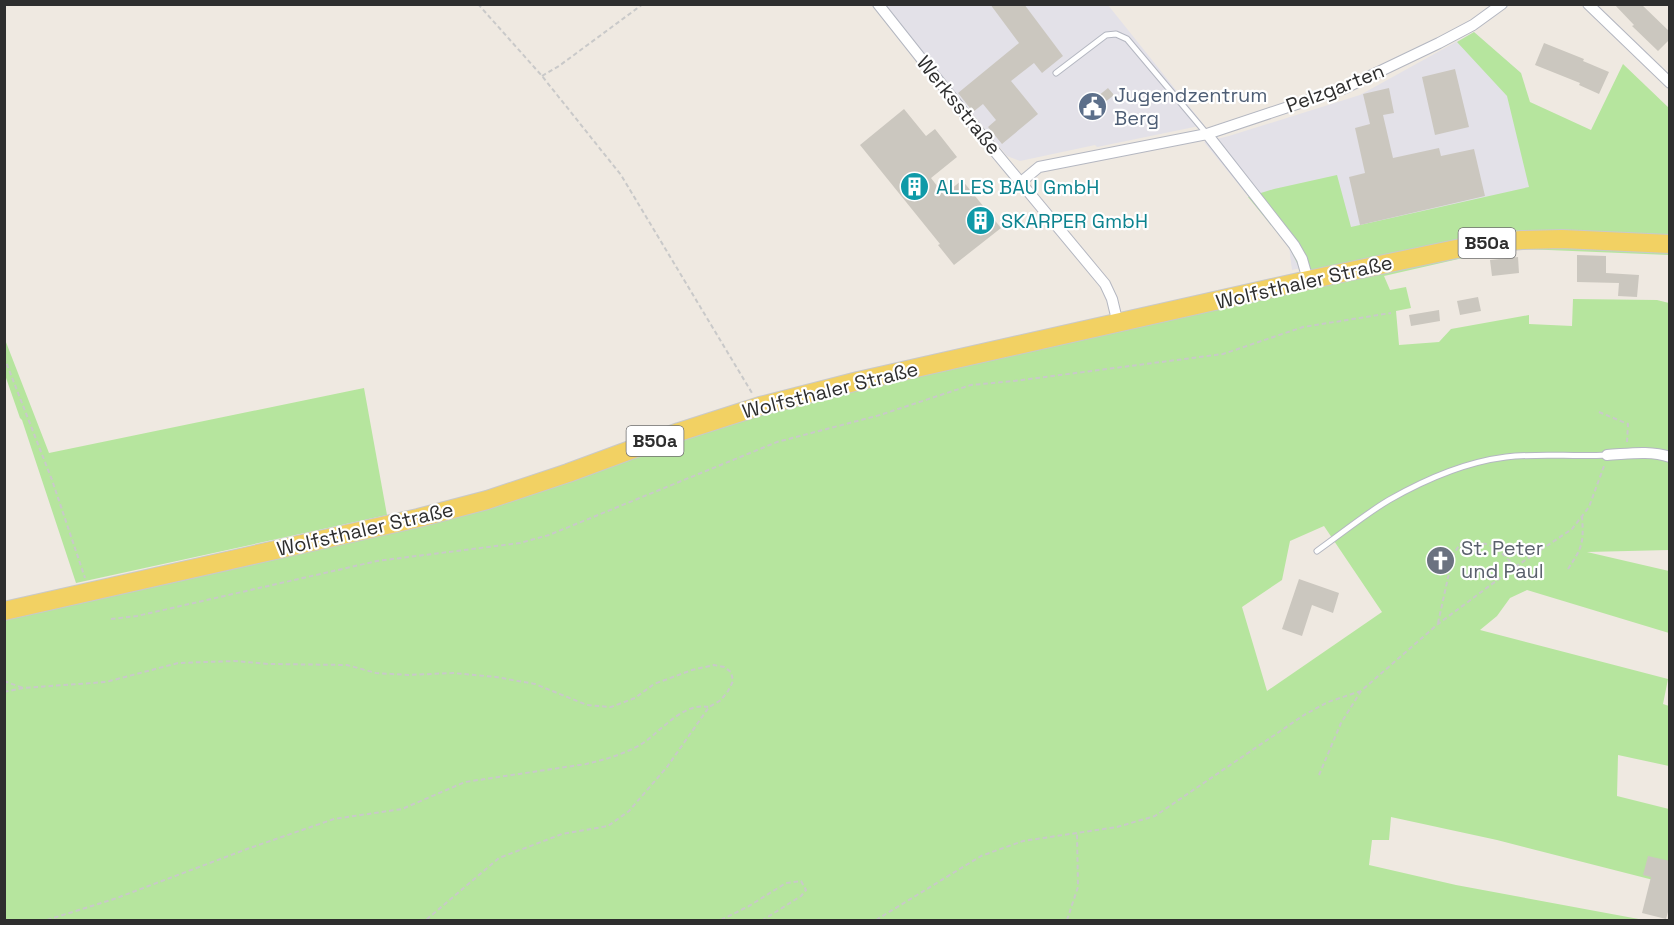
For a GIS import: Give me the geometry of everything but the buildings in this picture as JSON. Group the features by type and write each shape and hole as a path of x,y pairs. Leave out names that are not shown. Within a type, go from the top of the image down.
{"main road":[{"name":"Wolfsthaler Straße","path":"4,611 487,501 679,432 760,406 858,381 1308,280 1480,244 1562,239 1670,244"}],"street":[{"name":"Werksstraße","path":"878,4 1105,284 1112,299 1118,324"},
{"name":"Pelzgarten","path":"1021,182 1039,167 1207,134 1345,88 1473,25 1502,4"},
{"path":"1588,4 1670,83"},
{"path":"1207,134 1294,245 1302,259 1308,280"},
{"path":"1607,455 1659,454 1670,457"}],"lane":[{"path":"1056,73 1106,35 1116,34 1127,39 1207,134"},
{"path":"1317,551 1389,500 1465,466 1504,458 1542,454 1607,455"}],"path":[{"path":"478,4 542,76 621,175 760,406"},
{"path":"542,76 643,4"},
{"path":"111,618 137,616 377,561 520,543 549,535 777,441 880,415 971,385 1223,354 1303,327 1391,313"},
{"path":"4,357 52,480 89,592"},
{"path":"1599,412 1628,424 1627,454"},
{"path":"1319,775 1341,723 1361,691 1438,624 1572,528 1582,517 1596,491 1607,455"},
{"path":"1568,570 1579,552 1584,537 1582,517"},
{"path":"1438,624 1453,555 1460,544 1478,542 1497,547 1515,567"},
{"path":"4,692 23,688 106,682 178,663 234,661 269,664 323,663 347,665 376,673 453,673 496,676 535,684 587,705 611,707 635,698 654,684 692,670 714,664 731,672 733,681 728,691 721,700 709,707 667,767 629,811 608,826 562,834 499,858 426,921"},
{"path":"4,681 23,688"},
{"path":"876,921 981,856 1023,841 1117,827 1155,816 1304,716 1328,702 1361,691"},
{"path":"47,921 334,819 402,809 465,782 606,760 639,745 695,706 709,707"},
{"path":"1067,921 1078,887 1077,834"},
{"path":"721,921 786,883 801,881 806,890 801,896 763,921"}],"shaded area":[{"path":"885,5 1108,5 1204,125 1020,161 1007,156"},
{"path":"1474,32 1521,73 1556,224 1348,257 1292,270 1289,246 1204,142 1360,95"}],"green space":[{"path":"1474,32 1521,73 1530,102 1591,130 1623,64 1669,108 1669,255 1524,249 1476,255 1384,276 1390,290 1406,287 1411,308 1396,311 1399,345 1439,342 1451,329 1529,315 1529,324 1572,326 1573,299 1657,300 1669,303 1669,550 1587,552 1669,571 1669,633 1527,590 1510,598 1497,616 1480,630 1668,679 1663,704 1669,706 1669,766 1618,755 1617,796 1669,809 1669,884 1497,840 1391,817 1389,840 1372,840 1369,865 1456,885 1644,920 5,920 4,618 390,532 763,413 859,389 1310,289 1289,247 1248,197 1337,175 1351,227 1529,187 1507,96 1457,42","holes":["1324,526 1382,612 1267,691 1242,607 1282,580 1290,541"]},
{"path":"4,337 49,453 364,388 387,515 76,583 5,375"}],"place":[{"name":"Jugendzentrum Berg","path":"1093,106"},
{"name":"ALLES BAU GmbH","path":"915,187"},
{"name":"SKARPER GmbH","path":"980,221"},
{"name":"St. Peter und Paul","path":"1440,560"}]}
